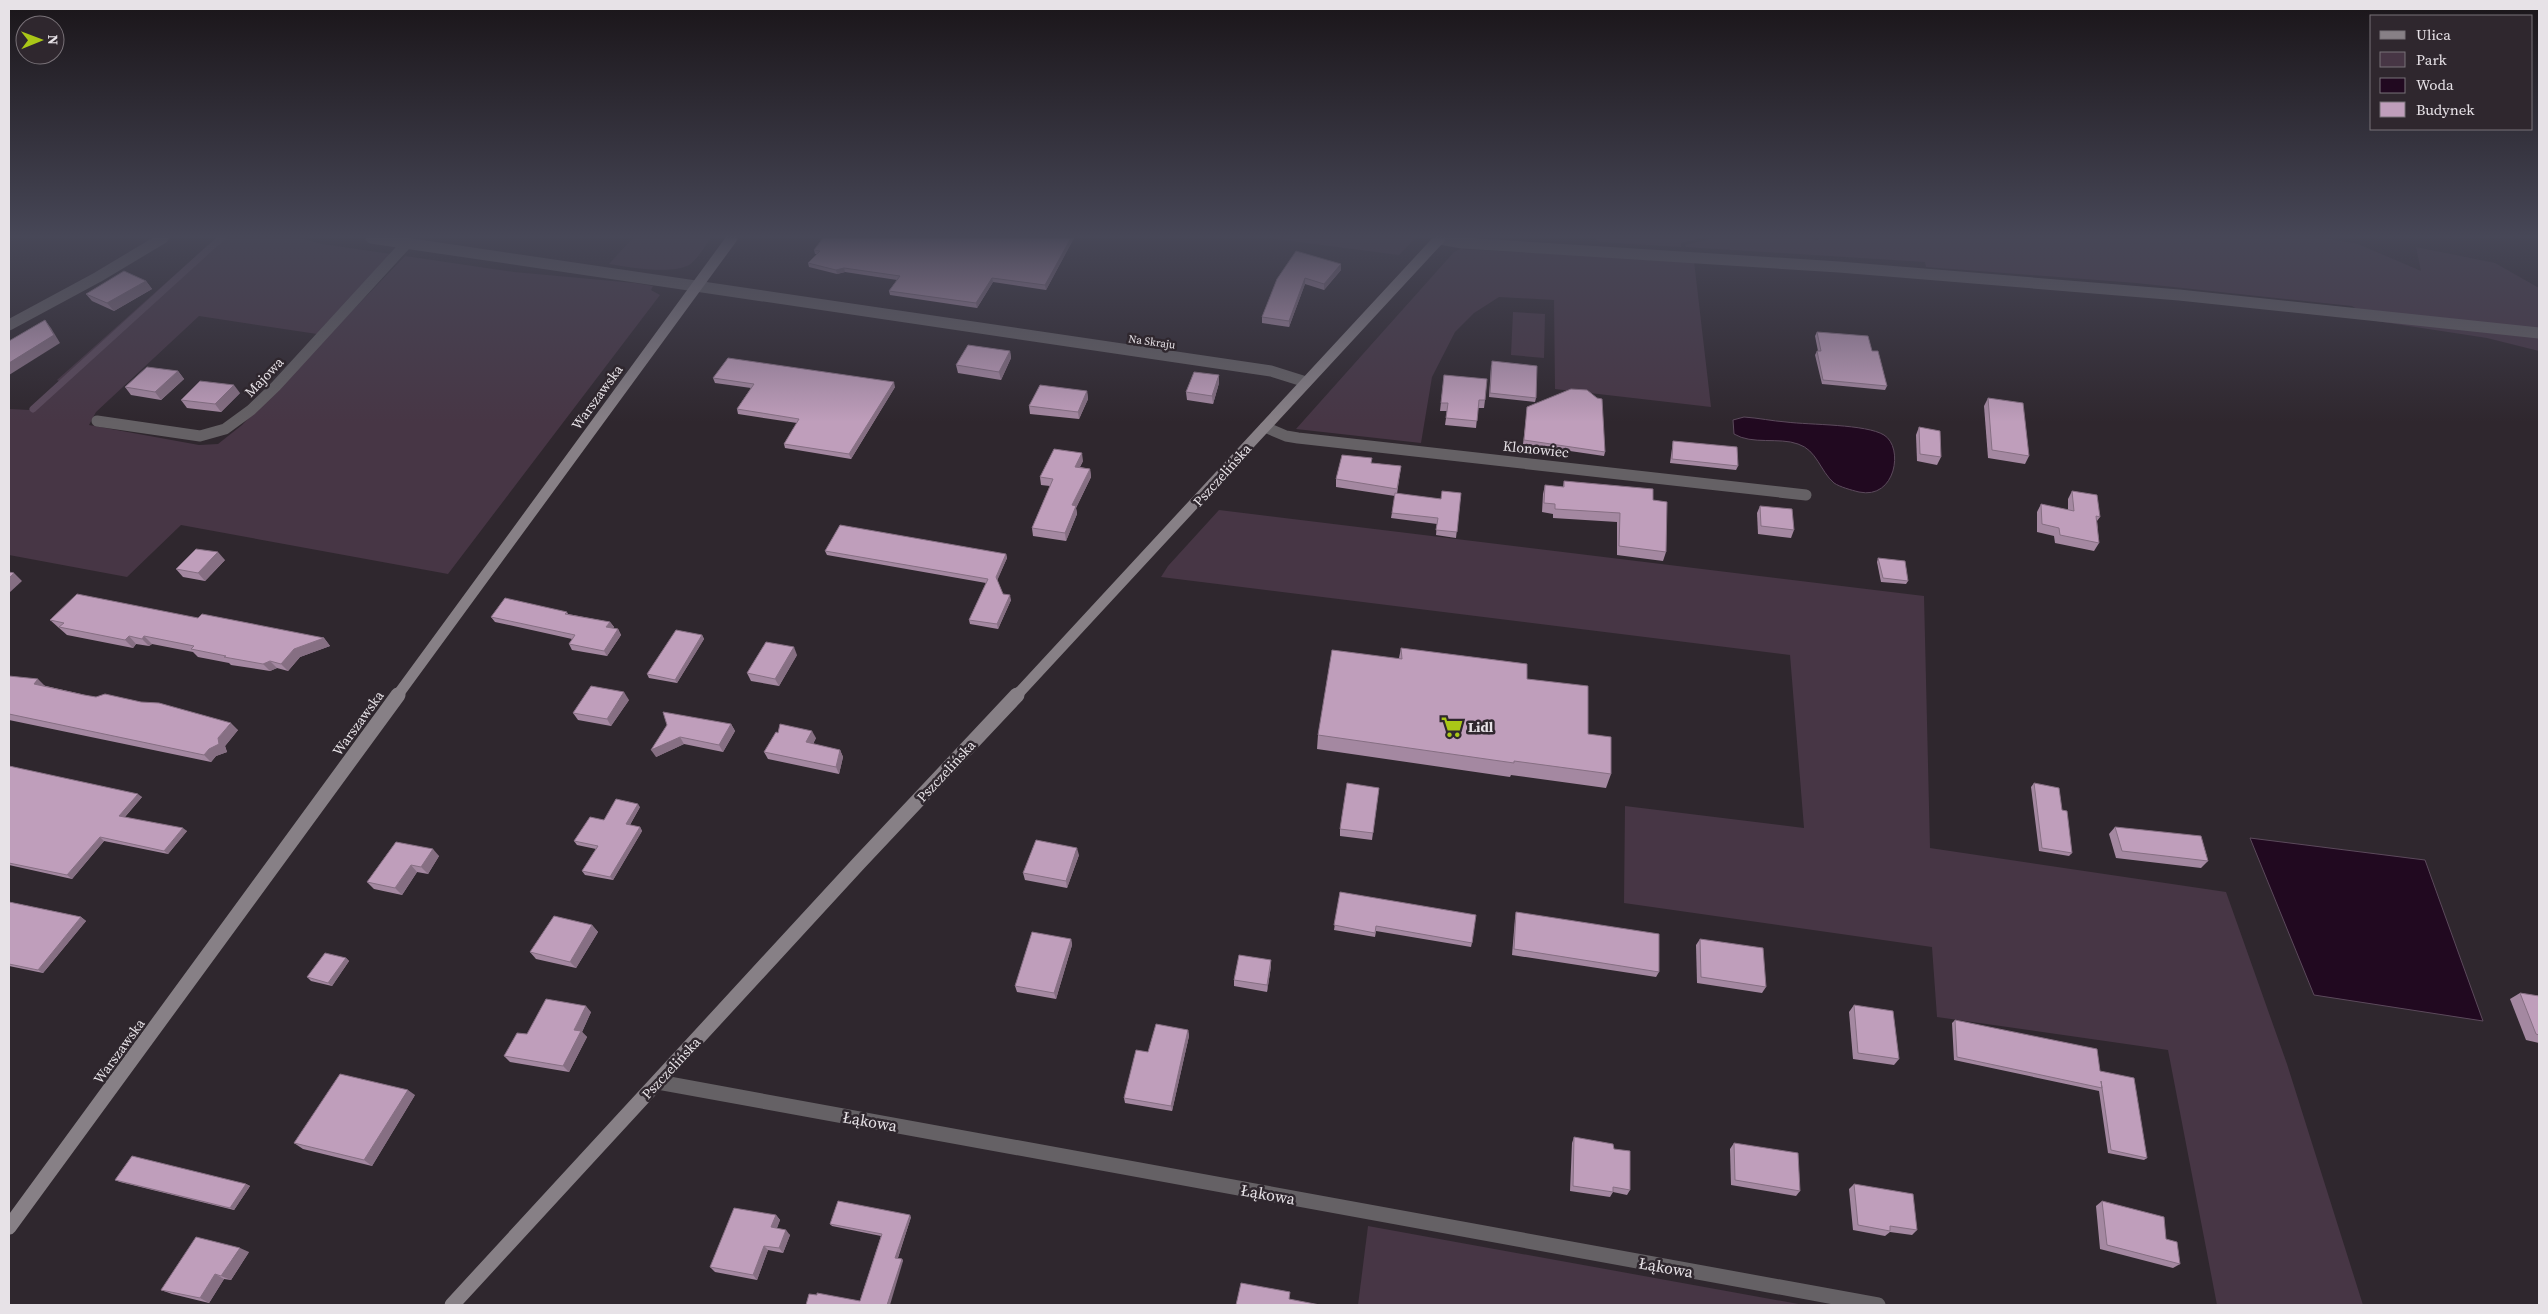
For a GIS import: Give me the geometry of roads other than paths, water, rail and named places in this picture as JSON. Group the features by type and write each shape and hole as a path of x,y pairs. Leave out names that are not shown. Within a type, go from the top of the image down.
{"main road":[{"name":"Warszawska","path":"9,1227 687,299"},
{"name":"Pszczelińska","path":"452,1305 859,863 1106,601 1383,299"}],"street":[{"path":"9,325 56,299"},
{"name":"Majowa","path":"97,420 200,436 211,435 225,429 251,410 276,386 355,299"},
{"name":"Na Skraju","path":"780,299 1271,371 1306,382"},
{"path":"2220,299 2539,333"},
{"name":"Klonowiec","path":"1265,427 1298,438 1806,495"},
{"name":"Łąkowa","path":"658,1082 1878,1305"}],"water":[{"path":"1744,417 1876,431 1890,441 1894,450 1893,471 1888,481 1881,488 1872,492 1859,492 1842,487 1829,478 1810,451 1798,444 1749,439 1734,434 1733,420"},
{"path":"2250,838 2425,860 2483,1021 2314,995"}],"waterway":[{"path":"33,409 154,299"}],"place":[{"name":"Lidl","path":"1452,727"}]}
